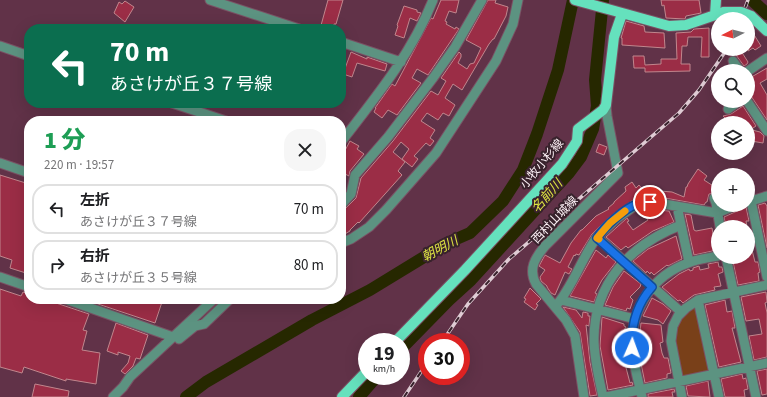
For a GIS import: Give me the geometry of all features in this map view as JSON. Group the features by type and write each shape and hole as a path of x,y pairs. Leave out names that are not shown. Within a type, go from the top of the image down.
{"main road":[{"path":"575,0 670,26 686,25 711,17"},
{"path":"716,0 719,12"},
{"path":"605,108 614,37 619,13"},
{"path":"755,20 767,31"},
{"name":"小牧小杉線","path":"404,333 465,270 562,164 577,141 578,129 605,108"},
{"path":"342,397 358,380"}],"street":[{"path":"210,0 284,24"},
{"path":"346,136 401,62 433,0"},
{"path":"346,199 353,190 355,175 388,137 433,78 455,47 482,0"},
{"path":"346,242 369,227 436,153 496,61 513,24 518,0"},
{"path":"346,44 401,62"},
{"path":"0,46 24,54"},
{"path":"755,66 767,58"},
{"path":"187,108 211,116"},
{"name":"西村山城線","path":"584,397 575,336 566,320 536,284 533,278 532,269 536,259 545,246 618,173 605,108"},
{"path":"752,108 767,131"},
{"path":"0,163 24,171"},
{"path":"755,200 767,196"},
{"path":"555,307 561,300 585,256 597,238 610,223 636,204 650,202 717,213 718,220"},
{"path":"677,206 689,262"},
{"path":"752,212 767,277"},
{"path":"681,225 651,239 624,260 608,285 598,309 594,339 596,360 604,397 641,393 679,382 767,364"},
{"path":"597,238 682,312"},
{"path":"641,393 632,348 632,334 635,319 642,302 652,287 667,273 689,262 711,257"},
{"path":"727,264 756,397"},
{"path":"0,277 24,285"},
{"path":"682,397 671,336 673,326 682,312 698,300 767,285"},
{"path":"561,300 635,319"},
{"path":"698,300 719,397"},
{"path":"78,304 173,337"},
{"path":"113,397 130,377 209,304"},
{"path":"165,344 172,344 195,326 204,324 225,304"}],"shaded area":[{"path":"695,306 711,371 681,377 676,347 677,329 680,321 686,313"}],"building":[{"path":"328,0 343,0 336,24 321,24"},
{"path":"441,0 459,0 456,13 449,11 445,21 447,22 446,24 455,29 456,27 459,29 428,75 417,69 412,78 421,83 397,115 388,110 382,118 374,112 375,108 392,84 395,86 431,18 433,19"},
{"path":"488,0 496,0 495,3 508,7 506,16 494,39 489,44 462,90 453,84 445,98 455,105 449,116 443,113 438,120 427,113 421,121 435,130 430,138 434,141 430,146 426,143 414,156 418,159 412,167 402,159 409,149 401,142 393,152 405,162 398,171 402,175 359,223 358,222 346,233 346,208 356,198 361,178 393,141 431,91 438,95 446,81 441,78 459,52 461,57 458,63 467,69 470,64 474,63 481,48 466,40"},
{"path":"661,0 699,0 701,13 686,16 685,19 666,18 664,5 662,6"},
{"path":"125,1 134,7 125,22 114,13 119,2 122,4"},
{"path":"404,6 417,10 417,12 421,13 417,21 410,18 404,38 395,35"},
{"path":"626,21 644,26 645,32 664,33 665,48 622,45 621,38"},
{"path":"709,28 709,57 701,57 702,37 688,37 687,46 682,46 681,64 690,64 690,71 645,72 645,68 634,68 633,56 644,56 645,65 661,64 661,59 677,59 676,33 691,32 694,29"},
{"path":"755,36 761,46 755,50"},
{"path":"351,52 367,59 367,57 387,64 385,71 357,63 352,77 346,75 346,66"},
{"path":"737,56 744,56 748,62 747,64 743,64"},
{"path":"767,68 767,79 760,83 767,95 767,120 755,102 755,75"},
{"path":"740,108 744,108 750,116 723,116 731,114"},
{"path":"755,131 760,132 764,136 763,143 755,142"},
{"path":"350,141 359,146 357,149 364,154 350,171 349,176 346,174 346,149"},
{"path":"599,144 607,147 604,155 596,152"},
{"path":"698,169 707,176 704,180 711,184 711,194 709,194 707,202 704,205 659,197 636,198 612,215 592,234 579,255 574,255 568,267 572,269 569,274 565,272 555,295 551,293 547,286 541,281 540,277 545,270 539,266 545,255 560,263 571,243 581,230 596,216 609,209 608,208 626,191 625,187 632,182 636,188 639,185 644,191 646,189 672,192 684,197 688,184"},
{"path":"0,175 24,182 24,272 10,268 12,260 0,256"},
{"path":"765,203 767,206 767,248 758,205"},
{"path":"642,209 669,211 674,222 653,231 628,248 626,246 621,250 606,237 627,218 629,221 627,222 633,230 648,220"},
{"path":"735,212 747,212 749,220 725,220 724,217"},
{"path":"685,214 691,215 694,230 696,231 711,228 711,251 694,255"},
{"path":"676,236 682,259 668,266 667,265 654,275 647,271 646,273 633,261 648,249"},
{"path":"596,250 606,258 608,255 616,262 602,280 595,293 597,294 594,302 570,296"},
{"path":"755,262 758,262 760,272 758,273 759,281 738,285 734,264 755,264"},
{"path":"708,264 718,264 719,267 722,267 723,272 718,274 721,286 714,287 715,290 694,295 683,303 680,300 678,301 662,287 679,274 689,269 690,271 699,266 700,270 709,268"},
{"path":"624,271 641,284 630,297 633,300 630,309 627,308 626,311 605,305 613,287"},
{"path":"530,288 541,299 536,304 538,305 535,310 524,302 526,299 524,298"},
{"path":"0,289 21,296 24,292 24,304 59,304 89,314 83,330 87,331 82,350 100,353 96,384 66,379 66,381 24,367 22,373 0,367"},
{"path":"766,292 767,357 754,360 749,336 762,334 759,319 746,321 741,297"},
{"path":"652,298 663,304 671,311 663,324 658,320 643,316"},
{"path":"725,300 727,312 732,311 735,328 732,328 741,362 719,367 705,305"},
{"path":"98,304 161,304 155,323"},
{"path":"563,307 576,310 582,318 583,312 588,313 588,316 590,316 589,326 586,325 590,362 597,395 590,396 580,332"},
{"path":"602,317 624,324 626,327 623,332 621,345 623,345 624,360 630,383 632,382 633,385 608,390 600,346"},
{"path":"116,323 148,335 140,359 136,358 133,366 125,374 121,371 128,363 130,356 118,352 118,355 107,351"},
{"path":"641,323 661,325 663,342 660,343 662,353 664,358 668,358 671,373 667,374 667,378 645,383 638,349"},
{"path":"767,369 767,394 762,395 757,371"},
{"path":"742,374 743,379 746,378 748,389 744,390 745,397 725,397 721,379"},
{"path":"708,381 710,397 688,396 686,386"},
{"path":"35,384 69,391 68,397 32,397"},
{"path":"674,389 675,392 672,392 673,397 648,397 648,394"}],"waterway":[{"name":"朝明川","path":"346,302 370,290 447,243 470,233 503,201 523,170 537,134 558,70 573,0"},
{"name":"名前川","path":"410,340 471,280 569,173 581,157 593,129 597,106 595,80 603,0"},
{"path":"752,0 767,14"},
{"name":"朝明川","path":"186,397 206,382 312,320 343,304"},
{"name":"名前川","path":"359,397 369,385"}],"railway":[{"path":"744,12 748,0"},
{"path":"448,333 468,304 509,259 679,113 699,90 722,56"},
{"path":"404,397 418,376"}],"slow traffic":[{"path":"599,239 597,238 600,232 625,211"}],"route":[{"path":"632,348 632,334 637,312 644,297 652,287 624,260 597,238 600,232 629,208 639,203 650,202"}]}
